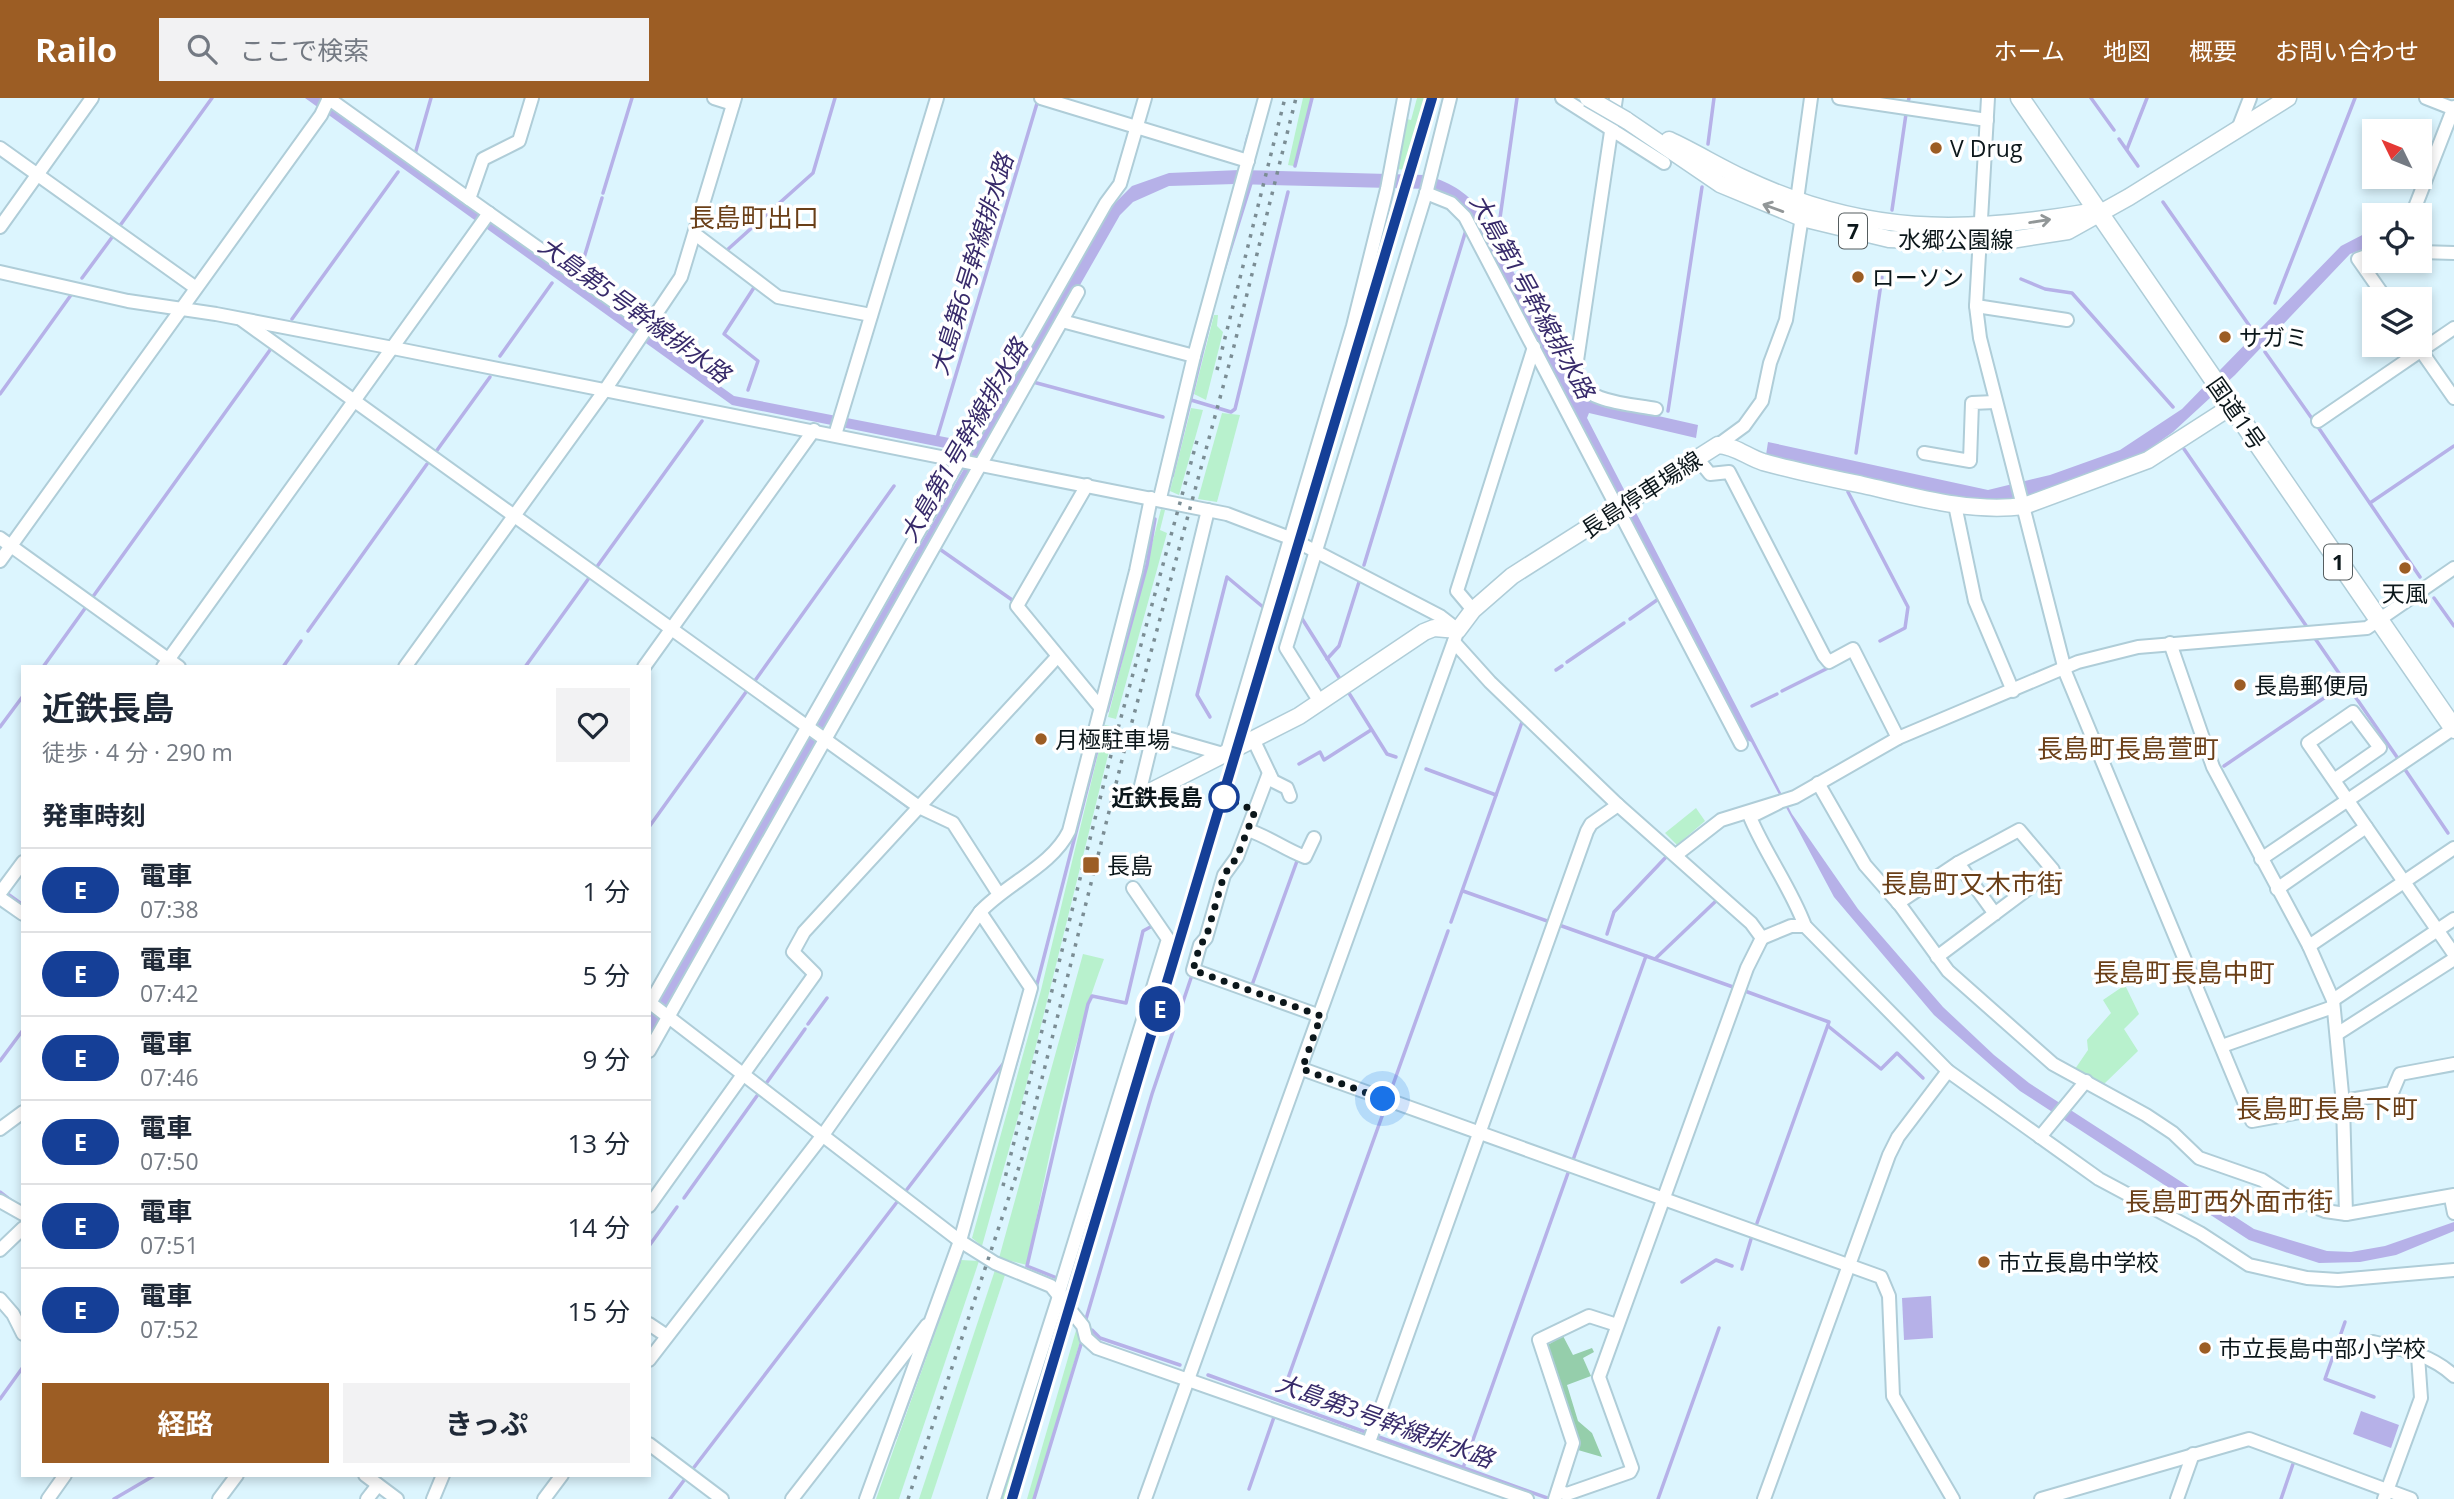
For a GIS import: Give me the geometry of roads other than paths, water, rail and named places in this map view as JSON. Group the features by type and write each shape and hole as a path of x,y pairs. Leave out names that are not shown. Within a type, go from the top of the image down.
{"highway":[{"name":"国道1号","path":"2020,98 2454,729"}],"main road":[{"name":"水郷公園線","path":"1588,98 1618,124 1720,184 1801,207 1889,239 2068,231 2129,197 2288,98"},
{"name":"長島停車場線","path":"1456,636 1473,610 1513,576 1718,444 1729,446 1761,461 1955,505 2023,503 2148,460 2228,400"},
{"path":"1138,798 1254,741 1320,702 1424,632 1434,628 1456,636"}],"street":[{"path":"0,227 92,98"},
{"path":"469,199 484,159 519,141 532,98"},
{"path":"406,665 605,390 681,277 734,101 715,98"},
{"path":"836,431 937,98"},
{"path":"1042,98 1247,164"},
{"path":"651,1002 1106,203 1120,184 1145,98"},
{"path":"651,1357 822,1135 980,912 998,892 1060,849 1069,831 1155,498 1265,98"},
{"path":"1153,734 1225,753 1353,326 1387,189 1404,98"},
{"path":"1320,702 1286,648 1427,191 1450,98"},
{"path":"1563,98 1618,124 1664,163"},
{"path":"1616,98 1618,124 1573,375 1579,386 1605,399 1656,409"},
{"path":"1718,444 1744,426 1762,401 1770,363 1786,320 1801,207 1811,98"},
{"path":"1839,98 1878,101 1987,120"},
{"path":"1988,98 1976,306 1982,349 1995,402 2066,668 2087,726 2252,1121 2392,1093 2400,1074 2454,1064"},
{"path":"2238,129 2250,98"},
{"path":"2417,203 2454,108 2426,98"},
{"path":"0,561 6,542 181,309 321,115 329,99 469,199 485,218 643,330"},
{"path":"0,148 196,288"},
{"path":"1427,191 1451,203 1465,217 1555,384 1741,744"},
{"path":"6,542 170,664 485,218"},
{"path":"695,234 778,297 871,315"},
{"path":"2432,252 2454,253"},
{"path":"0,272 128,301 239,318 814,430 836,431 1155,498 1251,522 1315,550 1440,617 1490,682 1762,938"},
{"path":"651,1047 1078,292"},
{"path":"1976,306 2067,320"},
{"path":"239,318 919,807 953,823 998,892"},
{"path":"1062,321 1194,356"},
{"path":"2432,341 2454,328"},
{"path":"1473,610 1457,590 1534,347"},
{"path":"2318,421 2407,357"},
{"path":"2425,357 2454,398"},
{"path":"1555,384 1573,375"},
{"path":"1924,453 1970,461 1972,403 1995,402"},
{"path":"645,665 814,430"},
{"path":"1697,458 1710,474 1729,472 1824,656 1829,662 1853,649 1898,738"},
{"path":"1087,485 1017,606 1100,707"},
{"path":"1955,505 1975,601 2013,691"},
{"path":"1138,798 1208,510"},
{"path":"2454,568 2367,628 2170,643 2121,650 2066,668 1898,738 1750,817 1780,871 1805,926 1948,1071 2099,1179 2200,1233 2249,1265 2307,1278 2338,1280 2454,1269"},
{"path":"1146,1499 1456,636"},
{"path":"2170,643 2213,767 2309,946 2333,1003 2343,1103 2346,1214"},
{"path":"651,1203 815,974 793,952 804,932 1057,657"},
{"path":"2334,780 2380,748 2353,712 2308,743 2454,957 2337,1034"},
{"path":"2261,859 2454,729"},
{"path":"1254,741 1273,781 1287,788 1290,796"},
{"path":"1269,773 1237,857 1224,875 1206,938 1200,945 1193,970 1321,1016"},
{"path":"1818,783 1865,865 1898,903 1937,957 2037,1052 2165,1127 2199,1158 2262,1180 2285,1195 2313,1207 2346,1214 2453,1204"},
{"path":"1676,855 1721,820 1783,801"},
{"path":"1371,1437 1587,831 1591,824 1618,805"},
{"path":"2277,889 2366,827"},
{"path":"1248,830 1271,838 1283,849 1305,857 1314,838"},
{"path":"1898,903 1958,863 2019,830 2053,870 1937,957"},
{"path":"2309,946 2454,848"},
{"path":"1958,863 1995,914"},
{"path":"21,865 1,893 21,912"},
{"path":"994,1499 1168,939 1133,888"},
{"path":"866,1499 936,1314 960,1241 1031,988 980,912"},
{"path":"2222,1046 2333,1003 2454,919"},
{"path":"1617,1325 1589,1316 1539,1340 1573,1443 1557,1495 1630,1472 1632,1468 1598,1377 1617,1325 1662,1199 1747,968 1762,938 1791,926 1805,926"},
{"path":"651,1005 960,1241 995,1263 1051,1286 1083,1326 1086,1338 1097,1348 1371,1437 1528,1499"},
{"path":"1302,1069 1479,1135 1881,1277 1888,1287 1893,1396 1953,1499"},
{"path":"1764,1499 1889,1155 1905,1128 1948,1071"},
{"path":"2040,1137 2086,1081"},
{"path":"0,1129 21,1113"},
{"path":"0,1201 21,1213"},
{"path":"0,1250 21,1230"},
{"path":"0,1300 13,1314 21,1330"},
{"path":"792,1499 936,1314"},
{"path":"651,1325 667,1336"},
{"path":"2373,1342 2414,1352 2418,1356 2440,1363 2454,1376"},
{"path":"2386,1495 2421,1398 2418,1356"},
{"path":"2041,1499 2249,1439 2386,1495 2411,1499"},
{"path":"651,1446 722,1499"},
{"path":"2177,1499 2193,1454"},
{"path":"48,1499 64,1477"},
{"path":"219,1499 236,1477"},
{"path":"368,1477 397,1499"},
{"path":"433,1499 442,1477"},
{"path":"544,1499 560,1477"},
{"path":"367,1499 378,1485"}],"waterway":[{"path":"119,227 212,98"},
{"path":"415,154 431,98"},
{"path":"603,193 632,98"},
{"path":"726,251 813,173 835,98"},
{"path":"1295,166 1312,98"},
{"name":"大島第1号幹線排水路","path":"1498,232 1517,98"},
{"path":"1708,144 1714,98"},
{"path":"1908,102 1909,98"},
{"path":"2091,98 2114,130"},
{"path":"2127,149 2147,98"},
{"path":"2275,303 2355,98"},
{"name":"大島第6号幹線排水路","path":"937,438 1038,100"},
{"path":"1892,210 1906,114"},
{"path":"1246,144 1248,136"},
{"path":"2119,139 2138,166"},
{"path":"292,319 398,172"},
{"path":"1223,273 1252,180"},
{"path":"1668,411 1702,187"},
{"path":"1191,400 1231,412 1235,409 1288,192"},
{"name":"大島第5号幹線排水路","path":"580,271 602,198"},
{"path":"2163,202 2251,328"},
{"path":"1364,565 1466,230"},
{"path":"82,278 113,236"},
{"path":"1856,453 1882,277"},
{"path":"2021,279 2045,289 2072,293 2173,407"},
{"path":"500,356 552,283"},
{"path":"748,390 758,361 724,334 755,286"},
{"path":"0,394 71,295"},
{"path":"1172,476 1211,316"},
{"path":"92,598 270,350"},
{"path":"2265,352 2313,420"},
{"path":"435,453 490,377"},
{"path":"1033,382 1163,417"},
{"path":"596,568 702,421"},
{"path":"2318,427 2420,577"},
{"path":"2370,503 2454,446"},
{"path":"2184,449 2307,627"},
{"path":"308,631 427,464"},
{"path":"754,682 894,486"},
{"path":"1848,492 1908,607 1905,628 1880,641"},
{"path":"1107,711 1147,565 1155,519"},
{"path":"941,550 1015,602"},
{"path":"1210,717 1197,695 1227,577 1263,607"},
{"path":"526,665 589,578"},
{"path":"1327,659 1339,646 1359,582"},
{"path":"2434,598 2454,626"},
{"path":"1630,619 1657,600"},
{"path":"44,665 86,607"},
{"path":"1301,617 1340,679"},
{"path":"1567,662 1624,623"},
{"path":"2314,637 2399,760"},
{"path":"284,665 301,641"},
{"path":"1556,670 1562,666"},
{"path":"1782,691 1830,667"},
{"path":"2224,766 2346,683"},
{"path":"1347,690 1387,754 1396,757"},
{"path":"651,824 746,692"},
{"path":"1752,706 1777,694"},
{"path":"0,727 21,699"},
{"path":"1451,922 1522,722"},
{"path":"1036,988 1103,727"},
{"path":"1299,764 1320,752 1324,760 1371,730"},
{"path":"2404,768 2448,833"},
{"path":"1426,769 1496,795"},
{"path":"884,789 911,809"},
{"path":"1607,934 1614,912 1667,856"},
{"path":"1252,985 1297,861"},
{"path":"1463,891 1550,922"},
{"path":"5,892 21,904"},
{"path":"1655,959 1717,900"},
{"path":"1057,1278 1027,1266 1088,1004 1092,996 1126,1003 1143,931 1154,925"},
{"path":"1559,925 1733,987"},
{"path":"1390,1093 1448,931"},
{"path":"1573,1160 1646,956"},
{"path":"1086,1319 1152,1094 1192,975"},
{"path":"1745,991 1829,1022 1757,1223"},
{"path":"808,1024 827,998"},
{"path":"1828,1026 1881,1069 1897,1053 1923,1078"},
{"path":"765,1085 805,1029"},
{"path":"0,1061 21,1033"},
{"path":"1002,1113 1023,1039"},
{"path":"905,1192 1006,1060"},
{"path":"684,1198 759,1093"},
{"path":"1283,1392 1385,1108"},
{"path":"1463,1468 1568,1173"},
{"path":"0,1192 13,1202"},
{"path":"692,1470 897,1202"},
{"path":"651,1243 677,1207"},
{"path":"1742,1269 1751,1239"},
{"path":"1682,1282 1716,1260 1732,1266"},
{"path":"895,1438 959,1262"},
{"path":"2345,1322 2325,1379 2374,1397"},
{"path":"1658,1499 1719,1328"},
{"path":"1092,1330 1100,1338 1180,1365"},
{"path":"1034,1499 1082,1341"},
{"path":"0,1399 21,1370"},
{"name":"大島第3号幹線排水路","path":"1208,1375 1550,1499"},
{"path":"1249,1489 1274,1417"},
{"path":"2281,1499 2293,1464"},
{"path":"114,1499 152,1477"},
{"path":"670,1499 685,1479"}],"railway":[{"path":"1217,370 1285,98"},
{"path":"908,1499 1022,1158 1126,744 1233,350 1296,98"},
{"path":"1012,1499 1432,98"},
{"path":"1003,1186 1114,743 1198,437"}],"train":[{"name":"E","path":"1012,1499 1405,196 1432,98"}],"place":[{"name":"V Drug","path":"1936,148"},
{"name":"ローソン","path":"1858,277"},
{"name":"サガミ","path":"2225,337"},
{"name":"天風","path":"2405,568"},
{"name":"長島郵便局","path":"2240,685"},
{"name":"月極駐車場","path":"1041,739"},
{"name":"近鉄長島","path":"1224,797"},
{"name":"長島","path":"1091,865"},
{"name":"市立長島中学校","path":"1984,1262"},
{"name":"市立長島中部小学校","path":"2205,1348"}],"district":[{"name":"長島町出口","path":"754,217"},
{"name":"長島町長島萱町","path":"2128,748"},
{"name":"長島町又木市街","path":"1972,883"},
{"name":"長島町長島中町","path":"2184,972"},
{"name":"長島町長島下町","path":"2327,1108"},
{"name":"長島町西外面市街","path":"2229,1201"}]}
